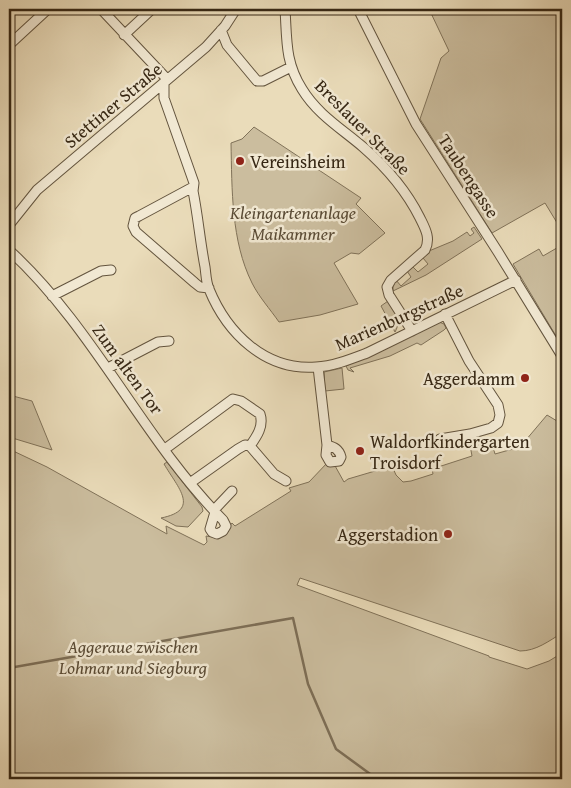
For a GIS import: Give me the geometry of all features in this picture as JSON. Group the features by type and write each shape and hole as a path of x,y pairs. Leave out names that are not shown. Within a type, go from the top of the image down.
{"street":[{"path":"9,46 48,9"},
{"path":"101,9 166,81"},
{"path":"124,35 152,9"},
{"name":"Stettiner Straße","path":"9,225 36,190 188,64 221,30 236,9"},
{"name":"Breslauer Straße","path":"285,9 286,47 291,67 302,90 315,107 362,146 388,171 414,206 428,236 425,250 391,280 387,287 389,295 412,331"},
{"name":"Taubengasse","path":"358,9 416,124 516,280 562,356"},
{"path":"221,30 227,45 257,81 263,81 291,67"},
{"name":"Marienburgstraße","path":"166,81 164,98 194,183 202,254 209,288 232,329 255,351 270,360 289,366 318,367 348,360 516,280"},
{"path":"193,187 139,216 136,218 133,226 136,232 195,283 200,287 209,288"},
{"name":"Zum alten Tor","path":"9,250 23,262 52,296 108,368 190,483 214,511 232,491"},
{"path":"52,296 101,271 111,270"},
{"path":"440,439 470,434 490,428 498,423 500,415 498,405 469,361 446,314"},
{"path":"108,368 158,342 169,341"},
{"path":"318,367 327,445"},
{"path":"165,449 233,399 241,401 256,410 261,416 260,430 250,446"},
{"path":"190,483 245,445 250,446 274,474 286,481"}],"green space":[{"path":"429,9 562,9 562,231 545,203 492,233 420,119 441,58 449,51"},
{"name":"Kleingartenanlage Maikammer","path":"254,127 361,198 356,204 385,233 359,254 351,253 334,263 358,304 320,315 279,322 252,283 245,267 236,232 231,143 242,139"},
{"path":"474,227 482,239 426,275 393,291 393,284 396,280 401,286 411,277 407,271 413,267 418,272 428,264 423,258 429,251 453,241 467,232 470,236 474,233 471,229"},
{"path":"562,245 562,346 513,264 539,249 543,256"},
{"path":"388,301 398,320 395,332 381,306"},
{"path":"439,322 444,324 446,328 421,345 417,343 390,356 350,368 354,372 348,370 346,366"},
{"path":"342,368 344,389 325,391 324,372"},
{"path":"9,395 32,401 52,450 9,437"},
{"name":"Aggeraue zwischen Lohmar und Siegburg","path":"547,415 562,424 562,633 537,647 520,651 300,578 297,585 489,657 527,669 549,661 562,653 562,779 9,779 9,449 47,467 167,534 166,526 204,545 207,542 206,536 219,538 232,523 235,526 291,491 289,488 309,482 328,462 334,464 344,482 348,479 392,466 396,475 403,482 411,481 433,474 432,469 472,456 470,445 491,440 495,454 520,447"},
{"path":"167,462 202,507 203,511 188,527 176,526 161,518 180,510 183,504 180,490 164,464"}],"waterway":[{"path":"9,668 293,618 308,684 336,749 377,779"}],"place":[{"name":"Vereinsheim","path":"240,161"},
{"name":"Aggerdamm","path":"525,378"},
{"name":"Waldorfkindergarten Troisdorf","path":"360,451"},
{"name":"Aggerstadion","path":"448,534"}]}
